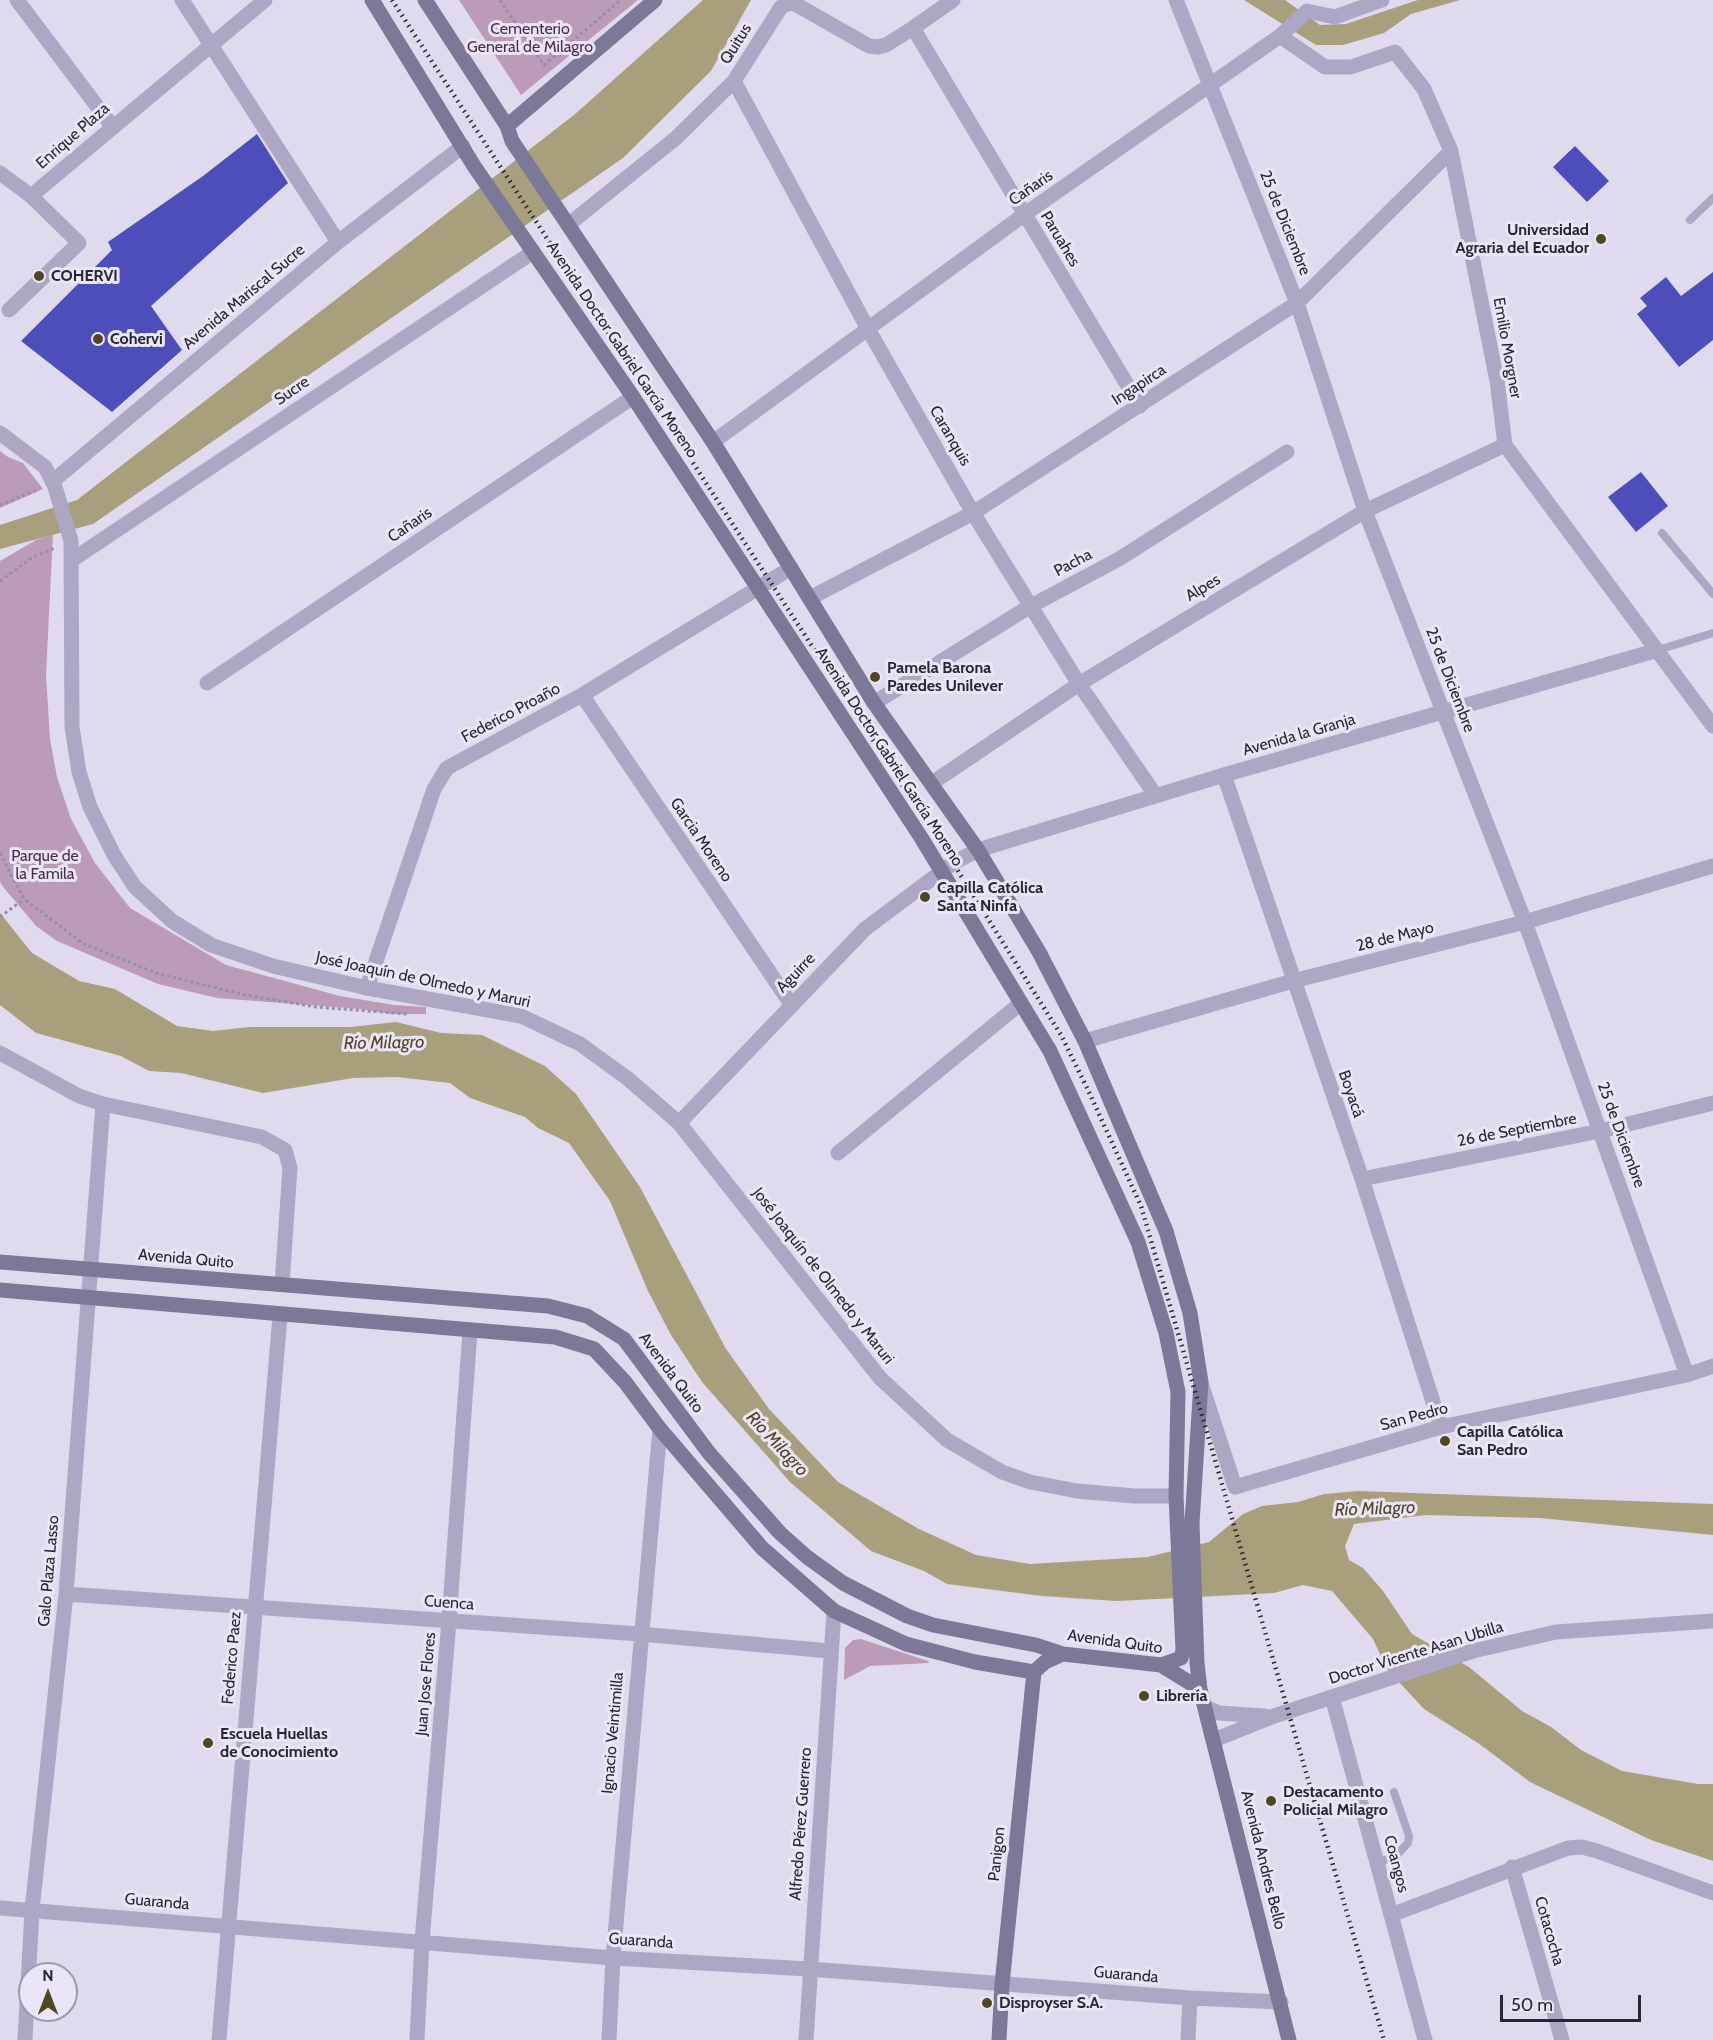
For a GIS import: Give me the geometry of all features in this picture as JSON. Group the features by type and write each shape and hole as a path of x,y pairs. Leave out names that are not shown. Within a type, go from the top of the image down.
{"main road":[{"name":"Avenida Doctor Gabriel García Moreno","path":"372,0 474,166 633,397 758,587 948,867 1021,1003 1050,1051 1138,1242 1166,1333 1178,1392 1176,1496 1185,1523"},
{"name":"Avenida Doctor Gabriel García Moreno","path":"424,0 507,126 512,141 713,442 874,703 978,850 1039,952 1085,1041 1166,1231 1190,1313 1201,1382 1185,1523 1188,1645 1200,1689"},
{"path":"507,126 655,0"},
{"name":"Avenida Quito","path":"0,1262 548,1306 587,1316 624,1339 709,1453 780,1533 807,1557 843,1582 907,1616 933,1625 1036,1645 1063,1654 1161,1665 1200,1689"},
{"path":"0,1290 280,1316 555,1337 594,1349 625,1382 660,1429 762,1548 834,1611 906,1644 975,1662 1034,1672 1046,1662 1063,1654"},
{"path":"1161,1665 1182,1658 1188,1645"},
{"name":"Panigon","path":"999,2040 1002,1984 1034,1672"},
{"name":"Avenida Andres Bello","path":"1200,1689 1289,2040"}],"street":[{"path":"17,0 112,126"},
{"path":"182,0 338,242"},
{"name":"Enrique Plaza","path":"31,196 265,0"},
{"name":"Quitus","path":"564,219 676,138 734,81 781,7 789,3 796,5 869,46 886,45 952,0"},
{"name":"25 de Diciembre","path":"1176,0 1297,303 1365,511 1525,922 1687,1375"},
{"name":"Cañaris","path":"713,442 1024,214 1284,33 1307,11 1335,16 1382,0"},
{"name":"Paruahes","path":"913,28 1140,406"},
{"name":"Emilio Morgner","path":"1284,33 1325,67 1351,67 1395,52 1424,89 1451,151 1497,381 1504,445"},
{"name":"Caranquis","path":"734,81 868,329 973,513 1029,607 1156,796"},
{"name":"Avenida Mariscal Sucre","path":"50,486 338,242 463,146"},
{"name":"Ingapirca","path":"810,598 973,513 1297,303 1451,151"},
{"path":"0,173 31,196 79,243 9,310"},
{"name":"Sucre","path":"72,560 533,252"},
{"name":"Cañaris","path":"207,683 633,397"},
{"name":"José Joaquín de Olmedo y Maruri","path":"0,433 45,467 70,537 72,728 79,772 90,807 114,855 135,887 172,921 212,945 273,966 368,988 521,1016 579,1044 627,1078 679,1123 880,1378 947,1440 1002,1472 1030,1482 1077,1491 1134,1496 1176,1496"},
{"path":"1504,445 1713,726"},
{"name":"Alpes","path":"932,783 1079,684 1365,511 1504,445"},
{"name":"Pacha","path":"874,703 1029,607 1119,559 1287,452"},
{"name":"Federico Proaño","path":"368,988 434,789 447,768 582,695 791,568"},
{"name":"Avenida la Granja","path":"948,867 978,850 1224,775 1658,650"},
{"name":"Garcia Moreno","path":"582,695 791,1004"},
{"name":"Boyacá","path":"1224,775 1362,1179 1441,1427"},
{"name":"28 de Mayo","path":"1085,1041 1293,981 1525,922 1713,866"},
{"name":"Aguirre","path":"679,1123 865,929 948,867"},
{"path":"838,1153 1021,1003"},
{"path":"0,1053 79,1096 103,1104 262,1137 285,1150 290,1168 282,1284"},
{"name":"26 de Septiembre","path":"1362,1179 1600,1131 1713,1103"},
{"name":"Galo Plaza Lasso","path":"25,2040 32,1910 66,1594 103,1104"},
{"name":"Federico Paez","path":"219,2040 280,1316"},
{"name":"Juan Jose Flores","path":"417,2040 422,1941 449,1621 470,1331"},
{"name":"San Pedro","path":"1201,1382 1235,1487 1441,1427 1687,1375 1713,1366"},
{"name":"Ignacio Veintimilla","path":"609,2040 613,1958 640,1634 660,1429"},
{"name":"Cuenca","path":"66,1594 254,1609 640,1634 830,1651"},
{"name":"Alfredo Pérez Guerrero","path":"806,2040 834,1611"},
{"name":"Doctor Vicente Asan Ubilla","path":"1214,1740 1274,1716 1473,1651 1556,1632 1713,1621"},
{"name":"Coangos","path":"1332,1697 1425,2040"},
{"name":"Doctor Vicente Asan Ubilla","path":"1205,1707 1235,1715 1274,1716"},
{"path":"1391,1915 1512,1867 1568,1848 1582,1847 1713,1893"},
{"name":"Cotacocha","path":"1512,1867 1562,2040"},
{"name":"Guaranda","path":"0,1908 613,1958 809,1969 1190,1998 1281,2002"},
{"path":"1188,2040 1190,1998"}],"lane":[{"path":"1690,219 1713,198"},
{"path":"1662,533 1713,594"},
{"path":"1658,650 1713,633"},
{"path":"1377,1863 1396,1856 1408,1843 1409,1836 1394,1792"}],"path":[{"path":"500,0 544,65 621,0"},
{"path":"0,505 50,486"},
{"path":"0,581 33,557 70,537"},
{"path":"0,853 24,899 84,944 159,974 246,995 316,1007 414,1014"},
{"path":"0,917 24,899"}],"green space":[{"name":"Cementerio General de Milagro","path":"459,0 638,0 521,95"},
{"path":"0,451 23,463 43,489 0,508"},
{"name":"Parque de la Famila","path":"53,534 46,675 50,739 57,777 71,819 95,863 130,908 226,965 340,996 394,1005 426,1007 426,1014 391,1014 360,1009 217,998 158,984 57,941 36,926 4,888 0,882 0,561 36,540"},
{"path":"861,1639 929,1663 870,1666 844,1680 845,1648 853,1640"}],"water":[{"path":"703,0 751,0 711,71 623,158 93,524 0,549 0,525 77,500 574,115"},
{"path":"1244,0 1285,0 1320,25 1346,24 1418,0 1460,0 1411,14 1384,33 1343,45 1316,45"},
{"name":"Río Milagro","path":"0,913 32,953 79,981 115,989 177,1026 213,1031 249,1027 351,1027 396,1022 441,1033 482,1035 545,1066 576,1094 640,1187 726,1349 769,1409 838,1482 919,1529 976,1555 1030,1564 1148,1557 1209,1542 1243,1514 1262,1506 1298,1502 1324,1494 1358,1491 1713,1504 1713,1535 1540,1518 1426,1515 1354,1524 1345,1546 1349,1560 1363,1568 1383,1591 1412,1634 1469,1667 1522,1711 1551,1727 1581,1750 1622,1771 1698,1784 1713,1784 1713,1861 1651,1840 1530,1782 1478,1743 1424,1709 1387,1669 1373,1639 1332,1591 1303,1585 1274,1593 1117,1601 1042,1596 947,1584 924,1571 871,1551 790,1482 702,1382 671,1335 648,1291 610,1201 569,1143 538,1128 525,1117 470,1098 450,1083 397,1077 353,1078 263,1093 181,1073 149,1071 121,1056 36,1033 0,1005"}],"building":[{"path":"257,134 288,183 151,306 182,350 112,412 21,341 112,250 108,242 203,176"},
{"path":"1575,146 1609,181 1587,202 1553,167"},
{"path":"1713,272 1713,340 1679,367 1637,314 1647,306 1640,298 1666,277 1681,296"},
{"path":"1641,472 1668,506 1636,532 1608,497"}],"railway":[{"path":"392,0 953,863 1061,1035 1088,1090 1141,1206 1384,2040"}],"place":[{"name":"Universidad Agraria del Ecuador","path":"1601,239"},
{"name":"COHERVI","path":"39,276"},
{"name":"Cohervi","path":"98,339"},
{"name":"Pamela Barona Paredes Unilever","path":"875,677"},
{"name":"Capilla Católica Santa Ninfa","path":"925,897"},
{"name":"Capilla Católica San Pedro","path":"1445,1441"},
{"name":"Librería","path":"1144,1696"},
{"name":"Escuela Huellas de Conocimiento","path":"208,1743"},
{"name":"Destacamento Policial Milagro","path":"1271,1801"},
{"name":"Disproyser S.A.","path":"987,2003"}]}
